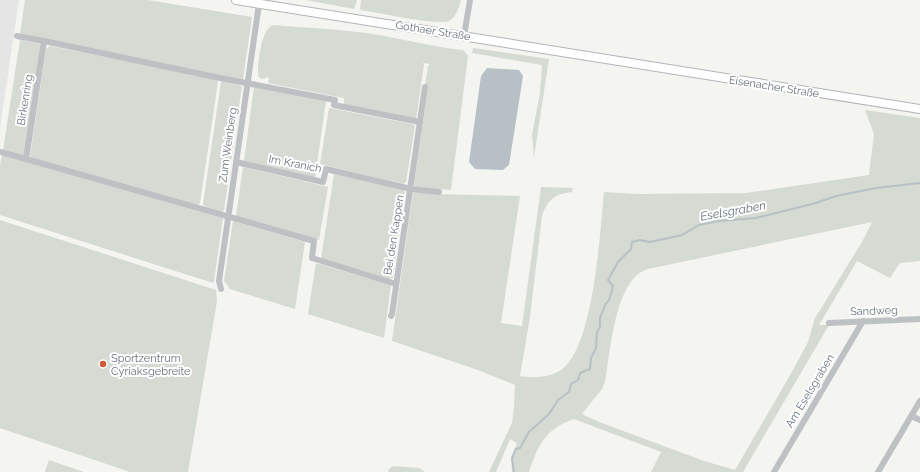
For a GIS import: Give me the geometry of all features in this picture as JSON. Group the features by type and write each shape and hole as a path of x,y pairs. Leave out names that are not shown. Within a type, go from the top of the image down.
{"main road":[{"name":"Gothaer Straße","path":"236,0 629,63"},
{"name":"Eisenacher Straße","path":"629,63 920,109"}],"street":[{"path":"464,36 470,0"},
{"name":"Zum Weinberg","path":"221,289 219,281 259,4"},
{"path":"17,36 335,100 334,105 420,122"},
{"name":"Birkenring","path":"26,159 44,41"},
{"name":"Bei den Kappen","path":"391,316 425,87"},
{"path":"0,152 228,216"},
{"name":"Im Kranich","path":"236,162 323,182 326,169 411,188"},
{"path":"411,188 439,192"},
{"name":"Bei den Kappen","path":"228,216 314,241 312,258 396,284"},
{"name":"Sandweg","path":"829,323 920,319"},
{"name":"Am Eselsgraben","path":"774,472 863,321"},
{"path":"878,472 920,401"},
{"path":"911,416 920,420"}],"shaded area":[{"path":"0,0 19,0 0,128"},
{"path":"25,0 148,0 252,17 243,80 20,34"},
{"path":"306,0 357,0 354,9"},
{"path":"361,0 461,0 454,17 449,21 433,22 360,10"},
{"path":"273,25 361,32 463,50 468,56 451,190 416,187 414,185 428,87 425,86 428,66 430,64 423,63 424,65 416,119 344,105 344,98 268,83 269,77 262,79 259,77 258,66 261,45 265,33"},
{"path":"20,40 39,43 41,47 24,154 22,156 3,150"},
{"path":"50,46 217,79 218,82 200,203 198,205 30,156 46,49"},
{"path":"473,48 549,59 534,157 532,135 540,93 542,65 472,53"},
{"path":"487,68 519,70 523,76 509,165 503,170 475,169 469,162 481,76"},
{"path":"222,81 242,86 224,210 222,212 204,206 203,204"},
{"path":"254,87 326,101 315,178 244,161"},
{"path":"329,108 412,124 415,126 406,182 403,184 320,164"},
{"path":"865,110 920,118 920,261 900,263 890,278 857,261 819,325 829,325 743,472 651,472 661,452 574,419 564,423 549,433 540,446 529,472 512,472 511,458 517,443 510,439 496,472 489,472 512,423 515,385 478,370 392,341 413,193 415,192 433,194 520,196 501,323 522,326 541,187 573,188 572,192 561,194 552,199 546,206 542,216 530,317 520,376 541,377 552,375 561,370 572,357 581,338 588,314 593,287 604,192 638,194 746,193 869,175 874,134","holes":["872,222 862,242 815,318 808,342 735,470 704,461 599,422 582,414 602,389 605,382 611,340 618,309 623,295 630,283 639,273 648,269"]},
{"path":"2,155 223,218 213,283 0,215 0,165"},
{"path":"243,167 328,187 319,240 236,216"},
{"path":"334,174 403,190 405,192 393,278 388,279 321,259"},
{"name":"Sportzentrum Cyriaksgebreite","path":"0,220 216,290 217,301 188,472 130,472 0,428"},
{"path":"233,221 305,242 295,309 230,289 224,281"},
{"path":"316,263 391,285 384,338 308,314"},
{"path":"49,460 84,472 45,472"},
{"path":"393,466 419,468 425,472 388,472"}],"waterway":[{"name":"Eselsgraben","path":"514,472 512,458 516,449 520,448 529,432 549,414 558,400 569,392 571,384 578,380 580,373 590,369 591,358 596,348 600,318 605,305 609,300 613,286 608,280 618,262 631,249 632,242 640,240 649,242 682,235 699,225 719,221 756,218 816,203 836,196 876,188 920,183"}],"place":[{"name":"Sportzentrum Cyriaksgebreite","path":"103,364"}]}
